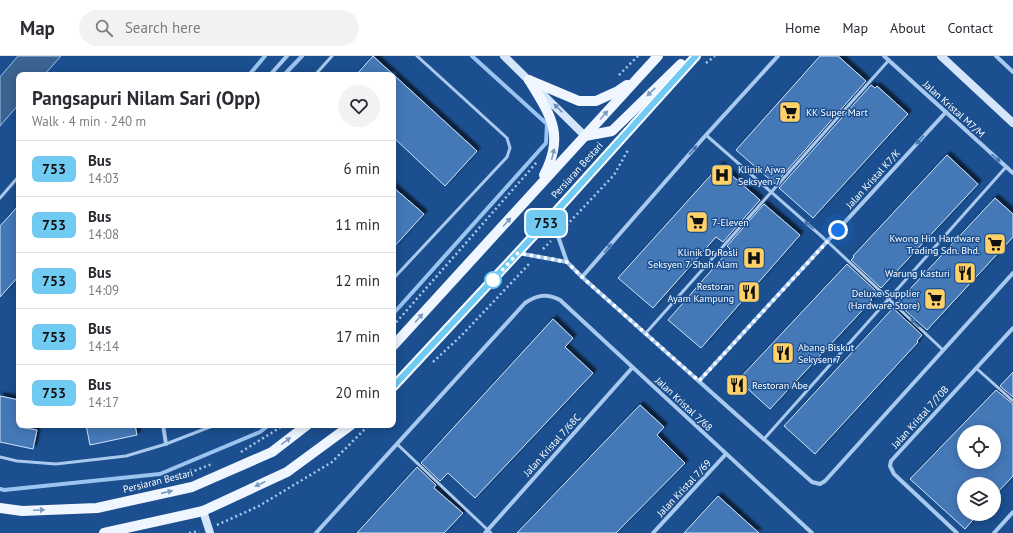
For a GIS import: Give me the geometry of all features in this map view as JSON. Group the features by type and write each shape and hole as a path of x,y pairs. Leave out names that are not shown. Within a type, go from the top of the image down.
{"main road":[{"name":"Persiaran Bestari","path":"396,343 658,56"},
{"path":"585,136 612,131 639,103 690,56"},
{"name":"Persiaran Bestari","path":"396,384 551,217 696,56"},
{"path":"529,80 579,101 596,101 618,91 639,76"},
{"path":"529,80 543,102 554,126 554,147 551,162 536,190"},
{"name":"Persiaran Bestari","path":"0,508 22,511 97,508 192,487 272,452 303,428"},
{"path":"104,533 203,512 287,472 347,428"}],"street":[{"path":"273,72 288,56"},
{"path":"504,56 585,136"},
{"path":"582,277 706,135 778,56"},
{"name":"Jalan Kristal M7/M","path":"884,56 1013,173"},
{"path":"941,56 1013,123"},
{"path":"996,56 1013,72"},
{"name":"Jalan Kristal K7/K","path":"699,381 946,112"},
{"path":"551,217 567,262 582,277 812,482 820,484 1013,273"},
{"path":"518,253 567,262"},
{"name":"Jalan Kristal 7/68","path":"398,444 525,303 542,295 552,296 560,300 812,533"},
{"name":"Jalan Kristal 7/70B","path":"957,533 894,474 890,466 891,462 1013,328"},
{"name":"Jalan Kristal 7/68C","path":"488,532 632,368"},
{"path":"163,428 166,444"},
{"path":"316,533 398,444"},
{"name":"Jalan Kristal 7/69","path":"653,533 726,454"},
{"path":"203,512 210,533"},
{"path":"994,533 1013,512"}],"lane":[{"path":"317,72 332,56"},
{"path":"396,275 507,157 510,148 507,138 417,56"},
{"path":"645,334 889,60"},
{"path":"706,135 828,242 943,350"},
{"path":"764,439 1006,167"},
{"path":"0,198 16,179"},
{"path":"976,368 1013,401"},
{"path":"0,457 17,461 56,464 126,456 166,444 207,428"},
{"path":"398,444 488,532"}],"path":[{"path":"615,80 638,56"},
{"path":"396,323 545,153 554,147"},
{"path":"236,454 279,428"},
{"path":"175,478 216,462"}],"water":[{"path":"18,56 61,56 47,72 16,72 16,107 0,126 0,77"}],"building":[{"path":"373,56 391,72 359,72"},
{"path":"820,56 838,56 866,81 775,184 736,150"},
{"path":"396,77 477,151 445,186 396,140"},
{"path":"871,85 875,88 877,86 908,114 813,218 779,188"},
{"path":"947,155 978,184 881,288 851,260 854,257 853,256"},
{"path":"720,165 760,200 723,242 716,237 653,308 618,278"},
{"path":"396,190 424,214 396,245"},
{"path":"995,198 1013,214 1013,237 927,330 897,303"},
{"path":"764,204 800,235 701,348 668,320 730,249 727,246"},
{"path":"16,208 16,279 0,297 0,226"},
{"path":"847,264 877,292 871,299 872,300 770,409 738,380"},
{"path":"893,308 922,335 917,341 918,342 815,454 784,426"},
{"path":"553,319 573,338 565,347 593,373 475,498 448,473 440,481 421,463"},
{"path":"1013,372 1013,397 1000,386"},
{"path":"996,390 1013,404 1013,476 1001,489 1001,477 957,477 957,521 972,521 965,529 910,479 957,430 957,469 1001,469 1001,425 962,425"},
{"path":"0,396 16,399 16,428 37,430 33,449 0,442"},
{"path":"640,405 664,427 657,435 685,463 616,533 517,533"},
{"path":"87,428 136,428 137,435 90,445"},
{"path":"417,467 436,485 434,488 463,513 444,533 357,533"},
{"path":"718,496 759,533 684,533"}],"waterway":[{"path":"252,72 265,56"},
{"path":"287,72 302,56"},
{"path":"396,311 546,143 547,124 472,56"},
{"path":"0,489 4,490 160,474 260,432 265,428"}],"bus line":[{"name":"753","path":"396,384 551,217 696,56"}],"place":[{"name":"KK Super Mart","path":"790,112"},
{"name":"Klinik Ajwa Seksyen 7","path":"722,175"},
{"name":"7-Eleven","path":"697,222"},
{"name":"Kwong Hin Hardware Trading Sdn. Bhd.","path":"995,244"},
{"name":"Klinik Dr Rosli Seksyen 7 Shah Alam","path":"754,258"},
{"name":"Warung Kasturi","path":"965,273"},
{"name":"Restoran Ayam Kampung","path":"749,292"},
{"name":"Deluxe Supplier (Hardware Store)","path":"935,299"},
{"name":"Abang Biskut Sekysen 7","path":"783,353"},
{"name":"Restoran Abe","path":"737,385"}],"route":[{"path":"493,280 518,253 567,262 699,381 838,230"}]}
